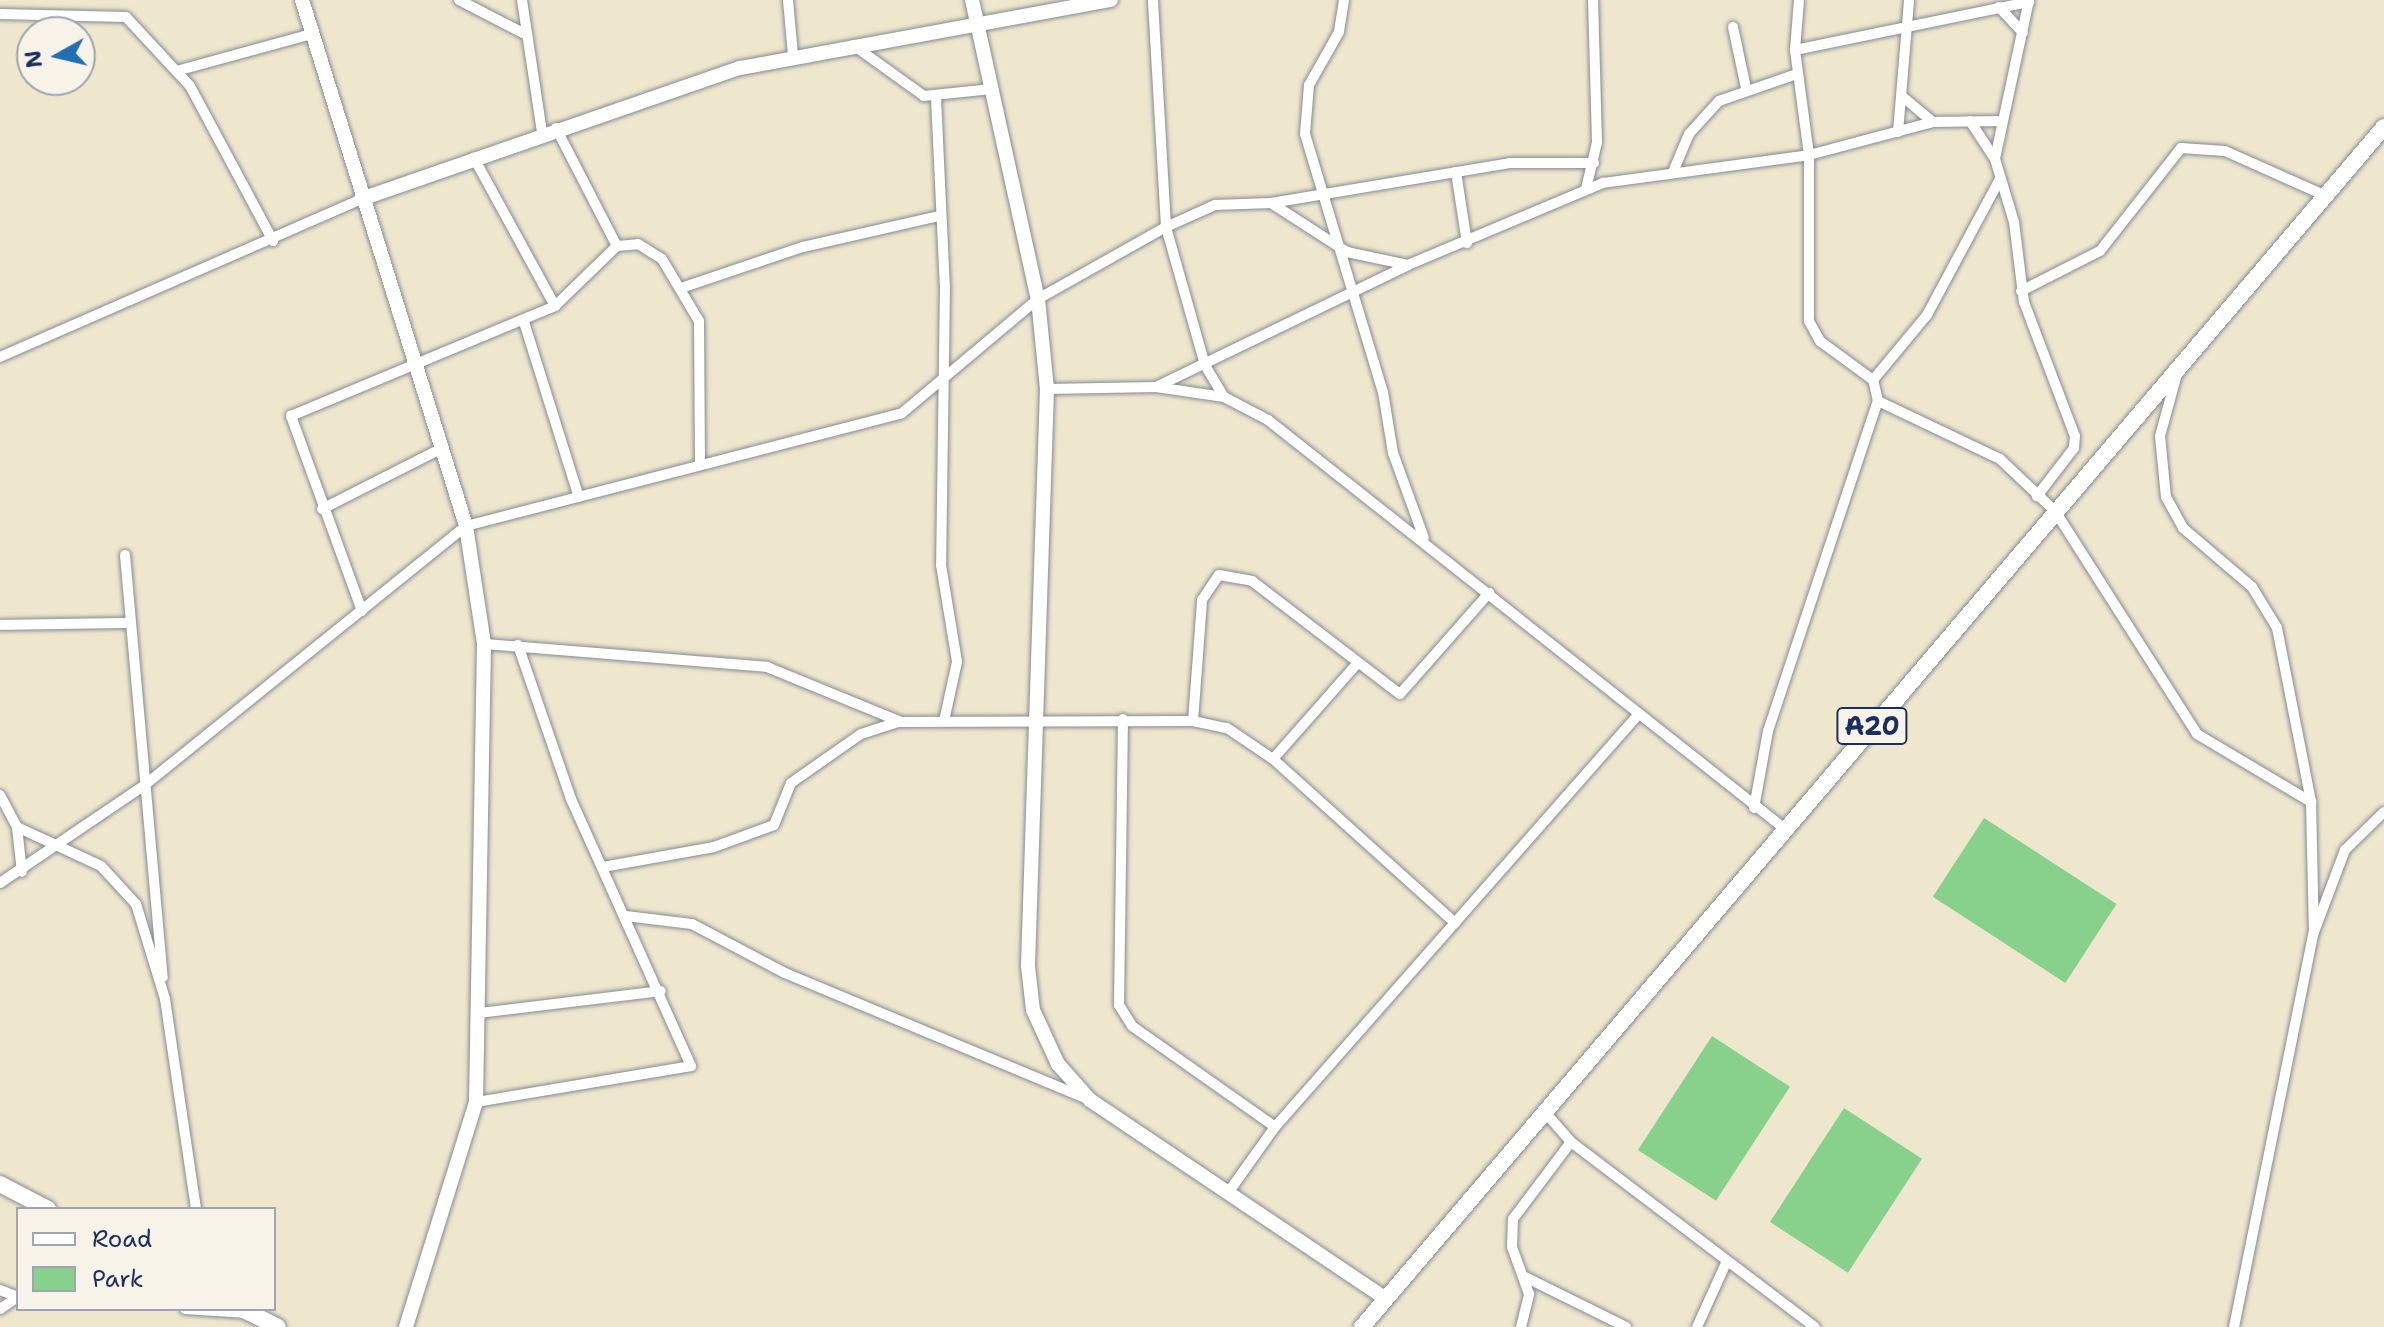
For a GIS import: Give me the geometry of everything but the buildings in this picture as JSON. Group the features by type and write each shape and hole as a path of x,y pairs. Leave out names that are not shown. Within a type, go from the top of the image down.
{"main road":[{"name":"A20","path":"1362,1327 2384,127"},
{"path":"0,1184 44,1207"},
{"path":"247,1311 278,1327"}],"street":[{"path":"302,0 361,199 466,526 484,644 476,1102 406,1327"},
{"path":"459,0 523,33"},
{"path":"522,0 523,33 549,130 617,246"},
{"path":"788,0 793,55"},
{"path":"972,0 1038,299 1047,389 1030,994 1058,1064 1090,1100"},
{"path":"3,353 273,241 361,199 549,130 793,55 1111,0"},
{"path":"1153,0 1166,227 1205,365 1224,397"},
{"path":"1344,0 1339,32 1304,105 1333,245 1425,540"},
{"path":"1586,189 1594,163 1593,0"},
{"path":"1754,808 1768,731 1878,401 1873,380 1820,341 1809,321 1809,155 1795,50 1799,0"},
{"path":"1898,132 1909,0"},
{"path":"1795,50 1907,24 2029,1 1995,159 1999,181 2014,222 2021,291 2075,436 2074,448 2037,496"},
{"path":"1999,7 2023,33"},
{"path":"0,14 126,17 180,70 273,241"},
{"path":"1733,27 1746,88"},
{"path":"180,70 312,34"},
{"path":"853,45 915,92 936,98 992,89"},
{"path":"1673,172 1699,120 1746,88 1797,74"},
{"path":"1903,97 1933,122"},
{"path":"936,98 945,383 941,565 957,662 944,721"},
{"path":"1970,121 1995,159"},
{"path":"1156,387 1349,297 1408,265 1467,243 1586,189 1673,172 1809,155 1933,122 2002,121"},
{"path":"2021,291 2100,251 2181,148 2225,151 2326,196"},
{"path":"474,158 555,306"},
{"path":"0,883 64,846 146,784 466,526 890,418 945,383 1038,299 1166,227 1215,205 1271,203 1510,163 1594,163"},
{"path":"1456,172 1467,243"},
{"path":"1873,380 1927,315 1999,181"},
{"path":"1271,203 1333,245 1408,265"},
{"path":"681,288 803,247 940,216"},
{"path":"362,611 322,509 291,416 412,360 524,322 555,306 617,246 649,248 681,288 704,336 700,465"},
{"path":"524,322 579,497"},
{"path":"2180,364 2160,436 2166,497 2183,528 2252,587 2277,628 2311,802 2314,932"},
{"path":"1047,389 1156,387 1224,397 1268,420 1425,540 1638,715 1754,808 1785,829"},
{"path":"1878,401 1910,422 1980,446 2055,511 2197,734 2311,802"},
{"path":"322,509 442,448"},
{"path":"125,555 165,999 196,1207"},
{"path":"1193,721 1202,600 1219,575 1252,581 1392,693 1407,692 1489,593"},
{"path":"0,625 131,623"},
{"path":"484,644 767,667 901,722"},
{"path":"476,1102 690,1071 661,991 603,867 518,645"},
{"path":"1273,759 1356,665"},
{"path":"1230,1190 1275,1127 1638,715"},
{"path":"603,867 714,847 774,825 791,783 861,734 901,722 1036,718 1193,721 1227,728 1273,759 1455,923"},
{"path":"1123,719 1119,1005 1132,1026 1275,1127"},
{"path":"0,795 17,827 22,872"},
{"path":"2234,1327 2314,932 2345,850 2384,812"},
{"path":"17,827 64,846 123,883 165,999"},
{"path":"626,916 692,924 785,973 1090,1100 1230,1190 1386,1299"},
{"path":"479,1013 661,991"},
{"path":"1544,1111 1571,1142 1726,1263 1815,1327"},
{"path":"1521,1327 1530,1312 1523,1276 1512,1247 1513,1219 1571,1142"},
{"path":"1697,1327 1726,1263"},
{"path":"1523,1276 1626,1327"}],"green space":[{"path":"1984,818 2117,904 2065,983 1933,897"},
{"path":"1712,1036 1790,1087 1716,1201 1638,1150"},
{"path":"1844,1108 1922,1159 1848,1273 1770,1222"}]}
